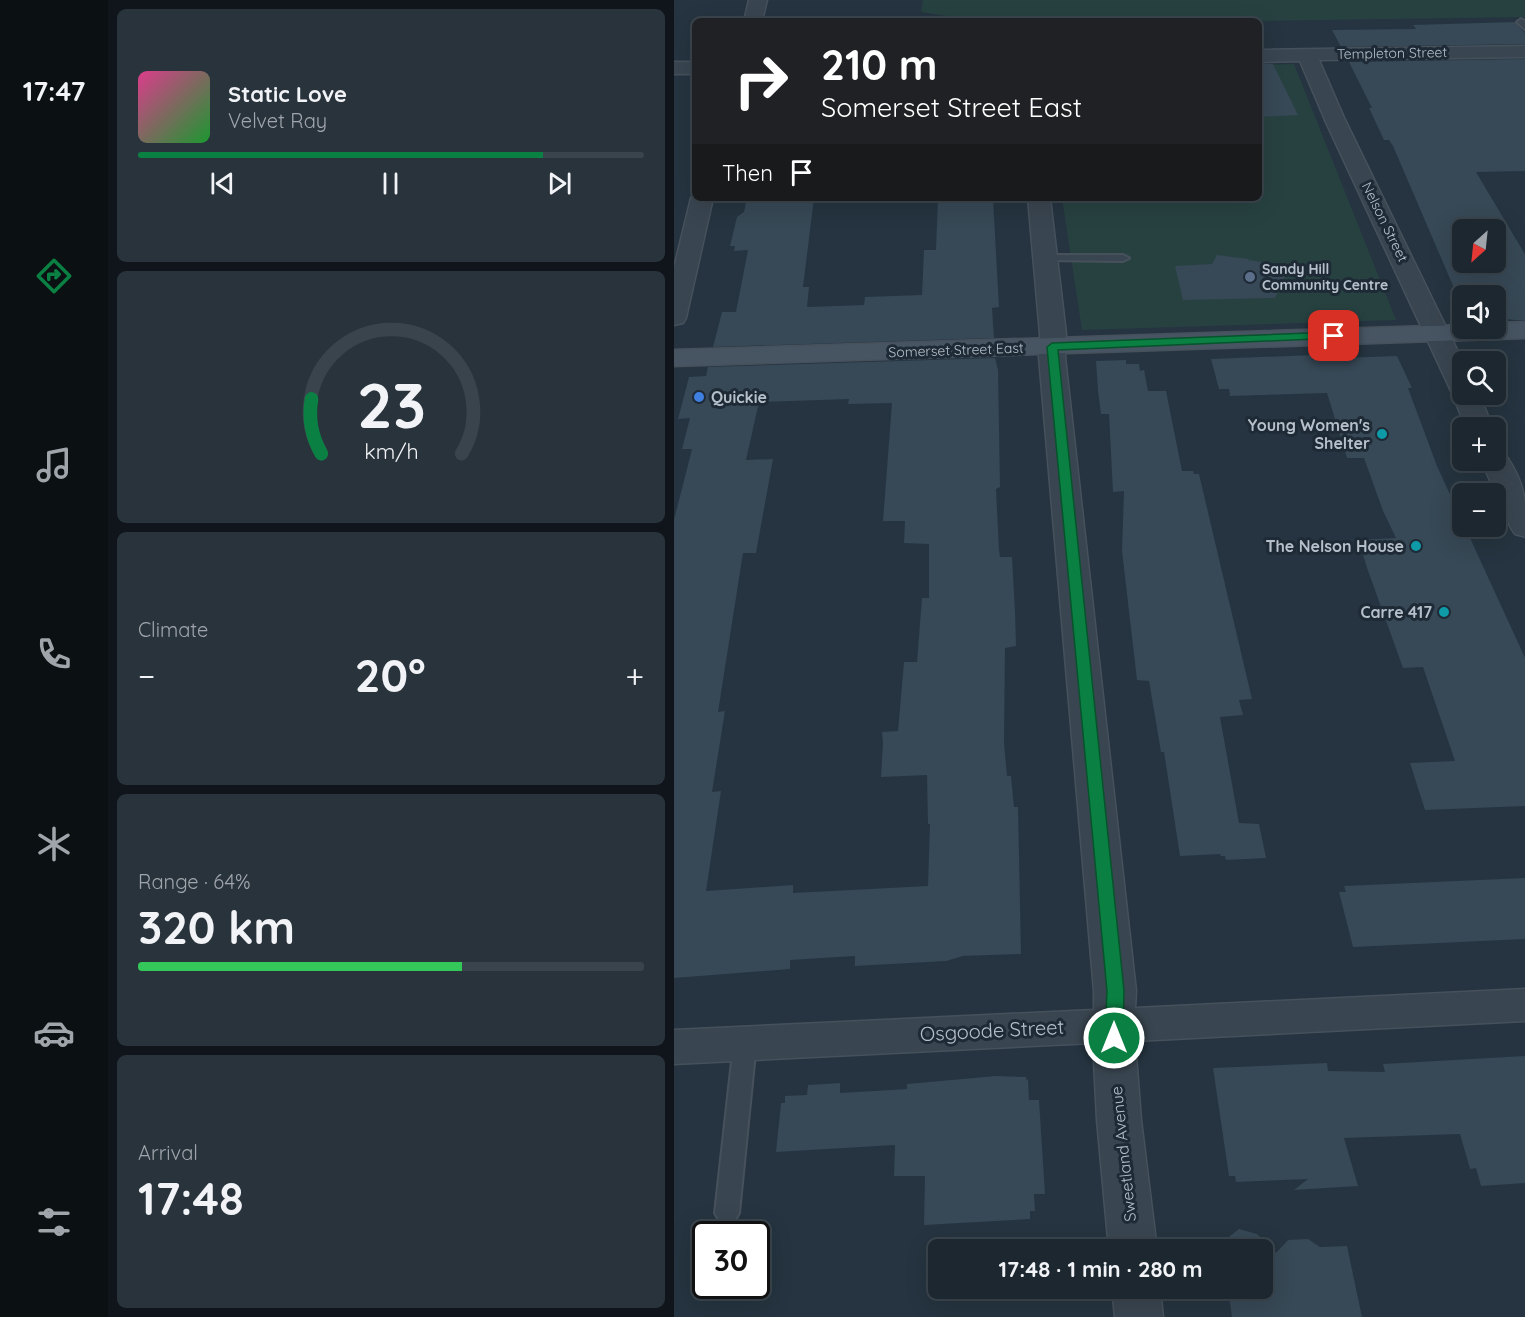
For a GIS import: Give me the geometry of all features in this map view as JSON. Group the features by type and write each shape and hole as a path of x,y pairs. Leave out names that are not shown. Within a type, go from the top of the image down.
{"street":[{"path":"755,18 758,0"},
{"name":"Templeton Street","path":"1262,56 1526,51"},
{"name":"Nelson Street","path":"1307,55 1335,120 1452,365"},
{"path":"674,68 692,68"},
{"path":"674,318 701,201"},
{"name":"Sweetland Avenue","path":"1039,201 1115,991 1113,1024 1115,1072 1132,1239"},
{"name":"Somerset Street East","path":"674,358 1526,330"},
{"path":"1500,471 1526,528"},
{"name":"Osgoode Street","path":"674,1047 1526,1005"},
{"path":"1137,1299 1139,1317"}],"lane":[{"path":"1046,258 1123,258"},
{"path":"727,1214 745,1043"}],"green space":[{"path":"923,0 1525,0 1526,17 1262,21 1262,18 959,18 921,12"},
{"path":"1294,64 1396,320 1082,330 1062,201 1262,201 1262,65"}],"building":[{"path":"1515,22 1526,34 1526,44 1341,47 1332,30 1416,29 1413,25"},
{"path":"1526,59 1526,171 1476,172 1504,219 1452,219 1452,273 1506,273 1506,222 1526,256 1526,320 1506,319 1506,285 1464,285 1463,282 1463,285 1453,285 1393,146 1389,140 1384,140 1369,108 1372,108 1349,62"},
{"path":"1262,64 1273,64 1298,115 1262,117"},
{"path":"746,201 814,201 803,287 809,287 807,307 864,305 865,297 922,295 924,250 936,250 938,201 993,201 999,307 992,308 994,338 713,347 722,312 736,312 748,250 734,251 735,246 730,246 737,217 744,212"},
{"name":"Sandy Hill Community Centre","path":"1217,255 1290,266 1275,298 1183,300 1175,266 1212,264"},
{"path":"1339,354 1341,358 1397,356 1412,388 1408,388 1437,466 1452,499 1452,537 1470,537 1526,660 1526,806 1425,810 1410,763 1455,761 1423,667 1403,668 1366,565 1359,540 1396,538 1383,511 1364,458 1347,458 1327,393 1230,396 1229,389 1219,389 1211,359"},
{"path":"995,358 998,370 1000,487 996,489 999,550 1000,557 1012,557 1015,612 1016,646 1005,648 1004,743 1007,776 1011,776 1014,807 1018,807 1021,954 963,956 946,961 855,966 855,956 790,960 790,969 674,978 674,520 692,449 682,449 690,418 678,419 689,377 706,376 708,367","holes":["849,399 848,404 892,403 883,521 905,521 904,543 929,544 929,598 922,598 917,662 904,662 898,731 882,732 881,777 927,775 928,824 930,824 928,886 793,893 793,885 706,891 721,791 712,792 725,711 718,712 743,553 756,553 773,459 746,460 759,402"]},
{"path":"1126,360 1126,364 1139,364 1140,371 1144,370 1148,391 1166,391 1182,471 1193,471 1194,474 1199,474 1252,699 1239,700 1243,715 1220,717 1239,823 1259,824 1266,858 1226,860 1225,856 1220,854 1180,856 1164,752 1161,752 1149,681 1137,680 1122,551 1124,491 1113,492 1109,414 1101,414 1098,391 1096,361"},
{"path":"1526,878 1526,939 1353,947 1339,892 1346,892 1344,886"},
{"path":"1526,1056 1526,1183 1481,1186 1476,1168 1470,1169 1460,1134 1344,1138 1358,1186 1294,1190 1308,1179 1236,1182 1235,1176 1229,1176 1213,1068 1327,1063 1328,1071 1385,1072 1383,1064"},
{"path":"996,1076 1026,1077 1029,1100 1039,1100 1045,1194 1034,1194 1035,1211 1030,1211 1030,1219 924,1225 925,1176 894,1176 895,1145 776,1152 781,1103 785,1103 785,1096 807,1095 808,1085 840,1083 840,1093 907,1089 907,1084"},
{"path":"1239,1229 1257,1234 1262,1239 1226,1239"},
{"path":"1308,1239 1320,1247 1347,1246 1362,1317 1232,1317 1230,1299 1273,1299 1273,1250 1276,1253 1288,1240"}],"place":[{"name":"Sandy Hill Community Centre","path":"1250,277"},
{"name":"Quickie","path":"699,397"},
{"name":"Young Women's Shelter","path":"1382,434"},
{"name":"The Nelson House","path":"1416,546"},
{"name":"Carre 417","path":"1444,612"}],"route":[{"path":"1114,1038 1115,991 1052,347 1082,344 1334,336"}]}
